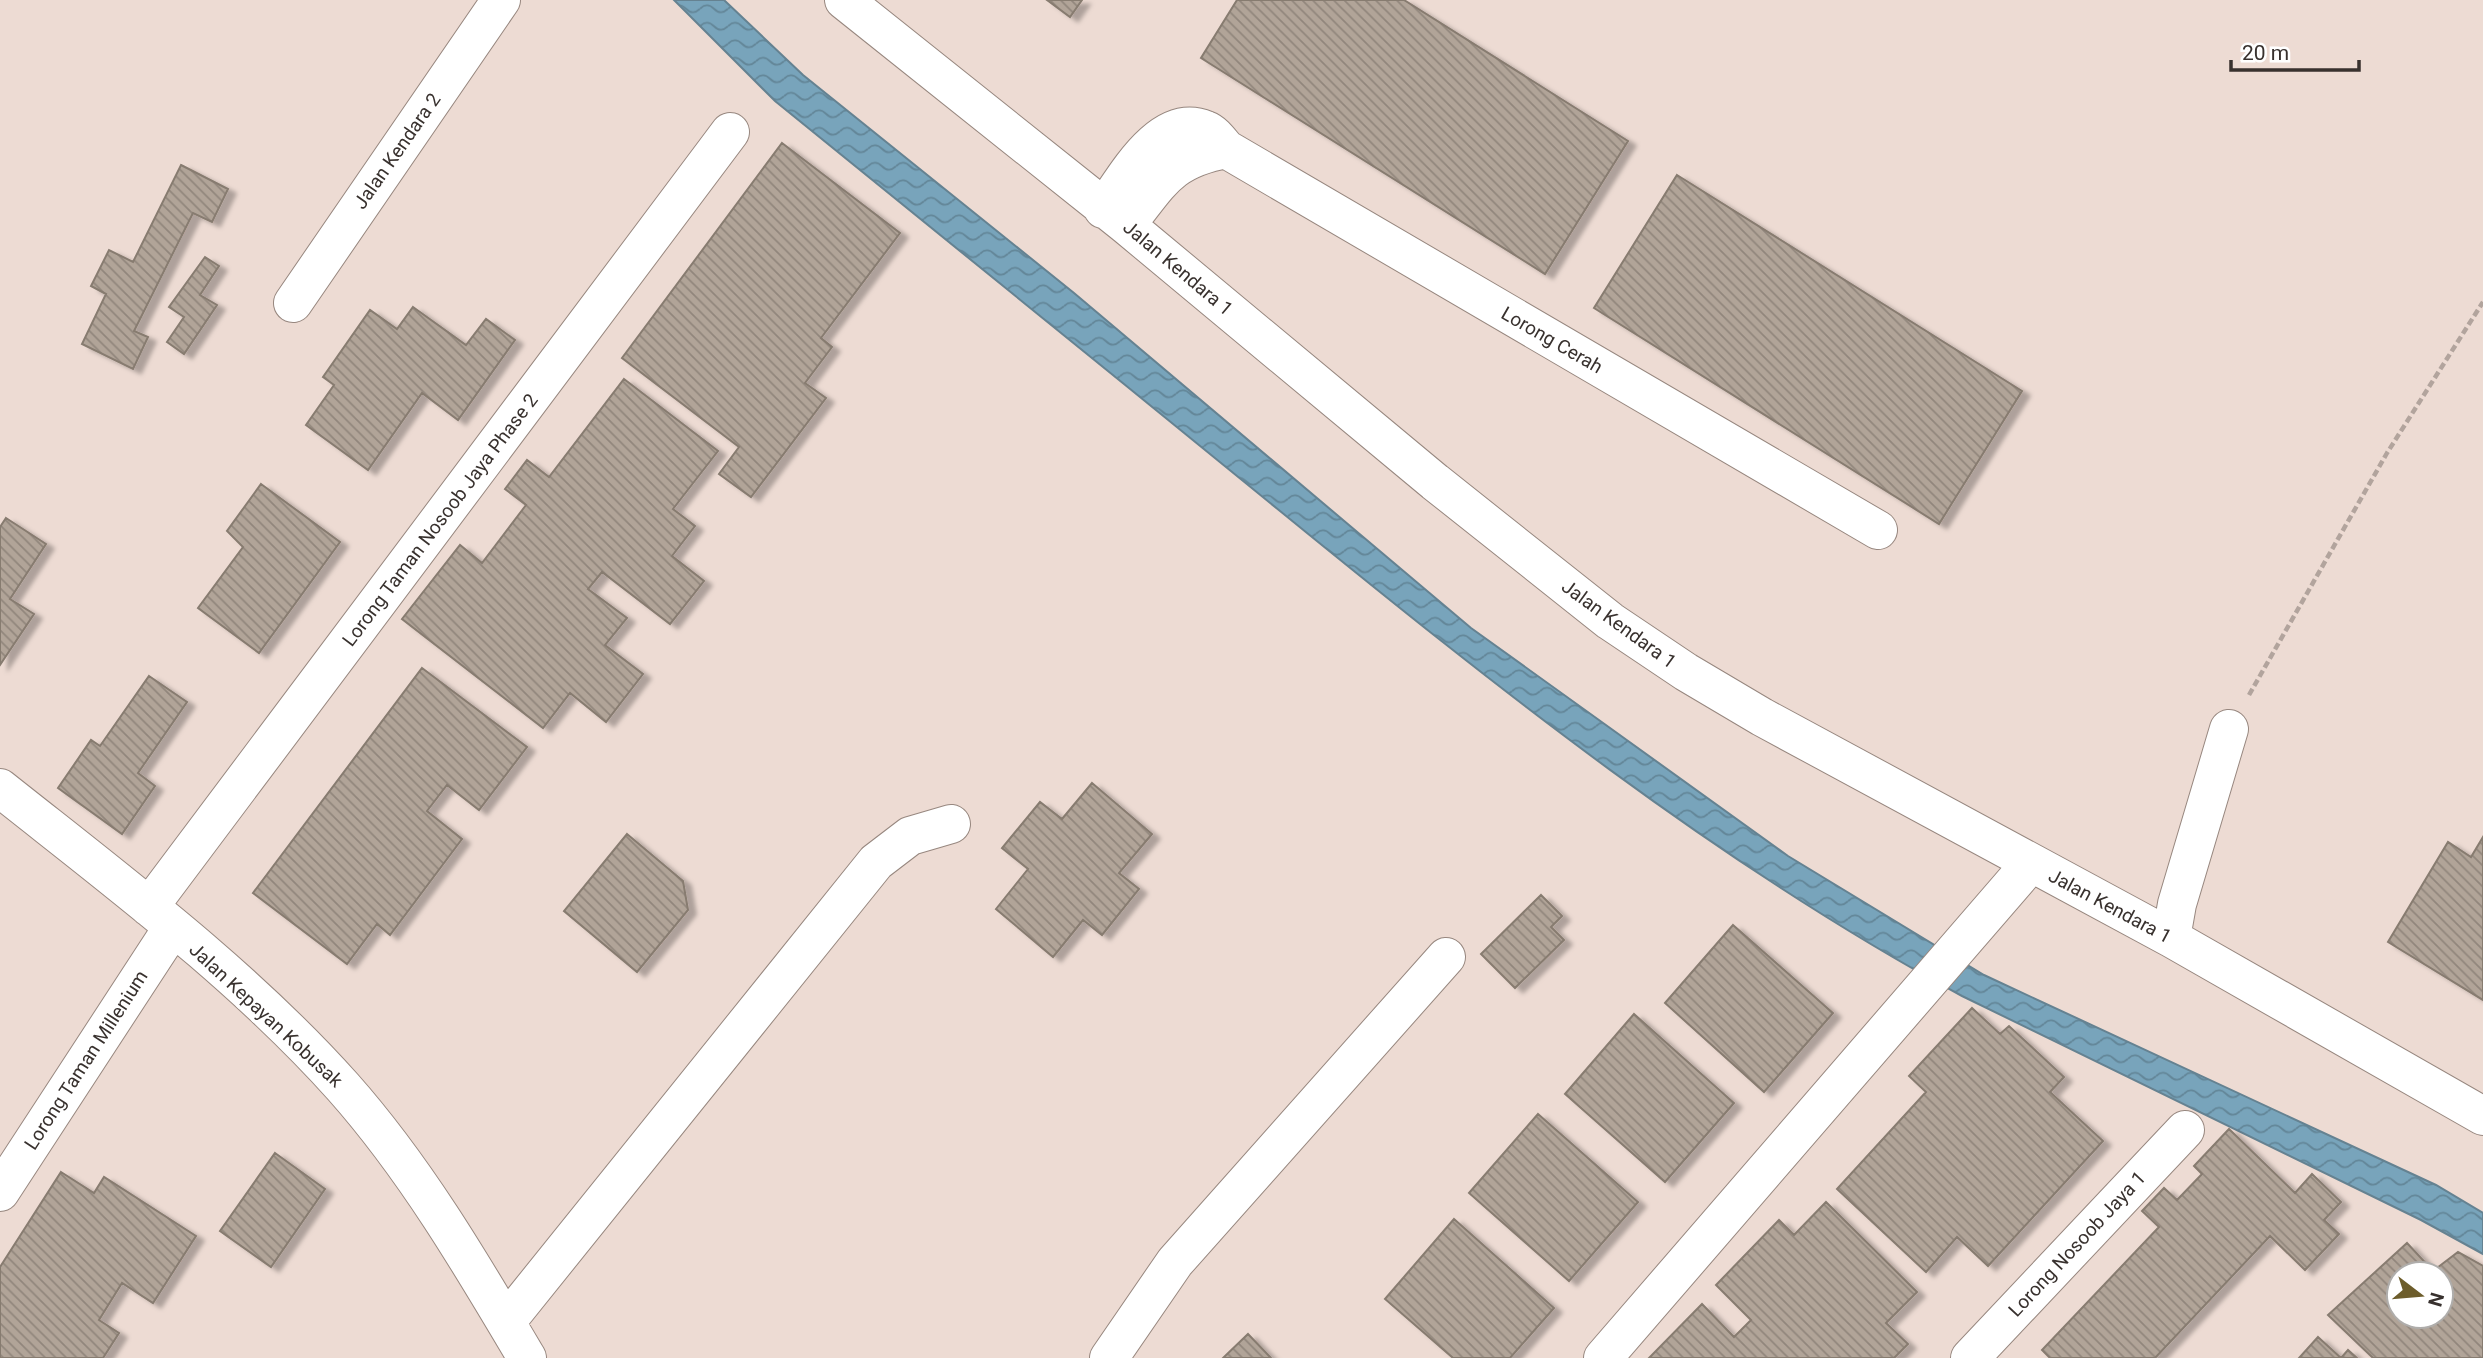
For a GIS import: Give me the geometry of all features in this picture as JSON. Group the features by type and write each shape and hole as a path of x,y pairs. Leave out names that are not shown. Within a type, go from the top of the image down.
{"street":[{"name":"Jalan Kendara 2","path":"293,303 501,0"},
{"name":"Jalan Kendara 1","path":"844,0 1115,217 1435,482 1610,621 1686,672 1762,717 2030,864 2171,937 2483,1116"},
{"name":"Lorong Taman Nosoob Jaya Phase 2","path":"161,917 730,132"},
{"name":"Lorong Cerah","path":"1115,217 1189,158 1226,149 1878,530"},
{"path":"2171,937 2178,904 2229,729"},
{"name":"Jalan Kepayan Kobusak","path":"0,788 161,917 303,1045 344,1089 381,1134 474,1266 527,1358"},
{"path":"506,1322 876,862 911,836 951,824"},
{"path":"1603,1358 2030,864"},
{"name":"Lorong Taman Millenium","path":"0,1192 161,917"},
{"path":"1109,1358 1175,1262 1446,957"},
{"name":"Lorong Nosoob Jaya 1","path":"1970,1358 2185,1130"}],"path":[{"path":"2229,729 2387,453 2483,302"}],"water":[{"path":"674,0 724,0 803,75 1074,293 1471,628 1788,856 1984,975 2436,1185 2483,1213 2483,1254 2421,1220 1962,996 1782,889 1695,831 1526,707 1361,577 775,101"}],"building":[{"path":"1047,0 1082,0 1070,17"},
{"path":"1237,0 1404,0 1628,141 1545,274 1201,58"},
{"path":"782,143 900,233 821,338 832,347 805,383 826,398 751,497 719,474 739,447 622,358"},
{"path":"181,165 228,189 212,222 193,213 134,331 148,337 133,369 82,344 106,294 91,286 109,250 133,262"},
{"path":"1677,175 2022,391 1939,524 1594,308"},
{"path":"205,257 219,266 200,295 217,305 184,354 167,342 184,317 169,307"},
{"path":"413,307 466,345 486,319 515,340 458,420 422,393 368,470 306,425 334,385 323,377 370,310 397,329"},
{"path":"624,379 718,451 673,509 695,526 672,556 704,581 670,624 602,572 588,589 627,618 605,645 643,674 606,722 570,693 543,728 402,619 460,545 482,563 526,505 505,489 527,460 549,477"},
{"path":"261,484 340,542 259,653 198,608 243,547 227,531"},
{"path":"6,518 46,544 10,599 34,614 0,665 0,527"},
{"path":"422,668 527,747 479,810 447,785 427,811 462,839 390,935 377,924 347,964 253,893"},
{"path":"149,676 187,702 138,773 155,786 122,834 58,788 91,740 100,746"},
{"path":"1092,783 1152,834 1119,873 1139,889 1102,935 1083,920 1053,957 996,909 1028,869 1002,848 1040,802 1062,819"},
{"path":"627,834 683,881 688,910 637,972 564,911"},
{"path":"2483,837 2483,1000 2388,942 2448,842 2471,857"},
{"path":"1541,895 1562,916 1551,927 1564,940 1515,988 1481,954"},
{"path":"1733,925 1833,1013 1764,1092 1665,1003"},
{"path":"1972,1008 2000,1034 2009,1026 2064,1077 2050,1092 2103,1141 1988,1266 1957,1237 1926,1272 1837,1189 1926,1092 1909,1076"},
{"path":"1634,1014 1734,1103 1665,1182 1565,1094"},
{"path":"1538,1114 1638,1202 1569,1281 1469,1193"},
{"path":"2229,1129 2295,1193 2312,1174 2341,1202 2324,1220 2339,1234 2305,1270 2270,1236 2155,1358 2050,1358 2042,1350 2159,1227 2142,1211 2164,1188 2177,1200 2202,1174 2194,1166"},
{"path":"275,1153 325,1189 271,1267 220,1231"},
{"path":"61,1172 94,1193 104,1177 196,1236 153,1303 122,1283 99,1320 119,1333 103,1358 0,1358 0,1267"},
{"path":"1826,1202 1917,1292 1886,1323 1908,1344 1894,1358 1649,1358 1702,1304 1734,1337 1751,1320 1716,1285 1779,1220 1794,1235"},
{"path":"1454,1219 1554,1308 1510,1358 1453,1358 1385,1299"},
{"path":"2407,1243 2423,1260 2388,1260"},
{"path":"2458,1252 2483,1266 2483,1358 2373,1358 2328,1315 2385,1263 2385,1330 2455,1330 2455,1260 2447,1260"},
{"path":"1248,1334 1271,1358 1223,1358"},
{"path":"2318,1337 2341,1358 2299,1358"},
{"path":"2348,1350 2357,1358 2341,1358"}]}
